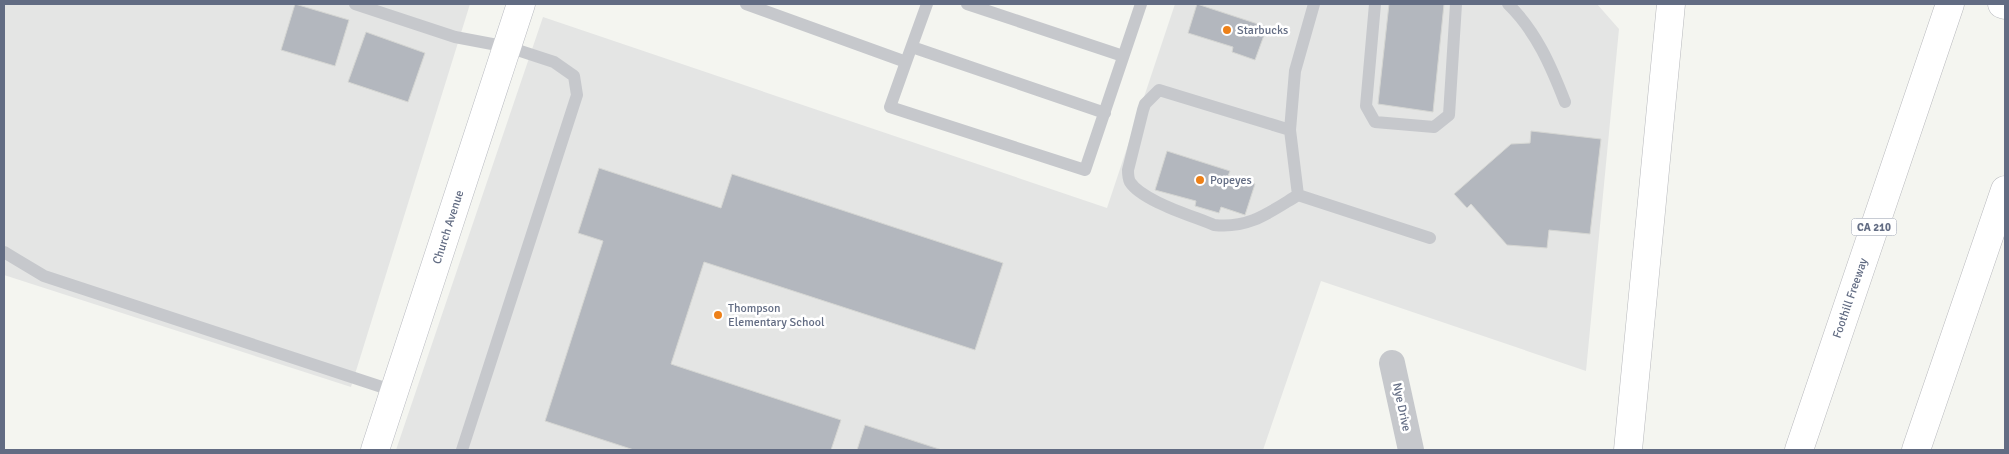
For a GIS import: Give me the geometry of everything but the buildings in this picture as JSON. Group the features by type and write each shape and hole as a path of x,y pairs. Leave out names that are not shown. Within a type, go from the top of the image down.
{"main road":[{"name":"Church Avenue","path":"375,450 521,4"},
{"path":"1628,450 1671,4"},
{"name":"Foothill Freeway","path":"1799,450 1950,4"},
{"path":"1916,450 2005,190"}],"street":[{"name":"Nye Drive","path":"1392,363 1411,450"}],"lane":[{"path":"355,4 455,37 508,47 554,62 574,76 577,95 462,450"},
{"path":"746,4 906,62"},
{"path":"926,4 890,107 1085,170 1141,4"},
{"path":"968,4 1123,56"},
{"path":"1298,195 1290,130 1295,71 1314,4"},
{"path":"1375,4 1366,106 1375,122 1434,128 1449,115 1456,4"},
{"path":"1508,4 1522,18 1549,61 1565,102"},
{"path":"912,47 1105,113"},
{"path":"1290,130 1159,90 1145,104 1143,110 1128,170 1131,184 1168,207 1214,225 1223,226 1256,220 1298,195 1430,238"},
{"path":"4,252 44,276 394,391"}],"shaded area":[{"path":"4,4 470,4 351,387 4,275"},
{"path":"1175,4 1597,4 1619,29 1586,371 1321,281 1263,450 396,450 543,17 1107,208"}],"place":[{"name":"Starbucks","path":"1227,30"},
{"name":"Popeyes","path":"1200,180"},
{"name":"Thompson Elementary School","path":"718,315"}]}
